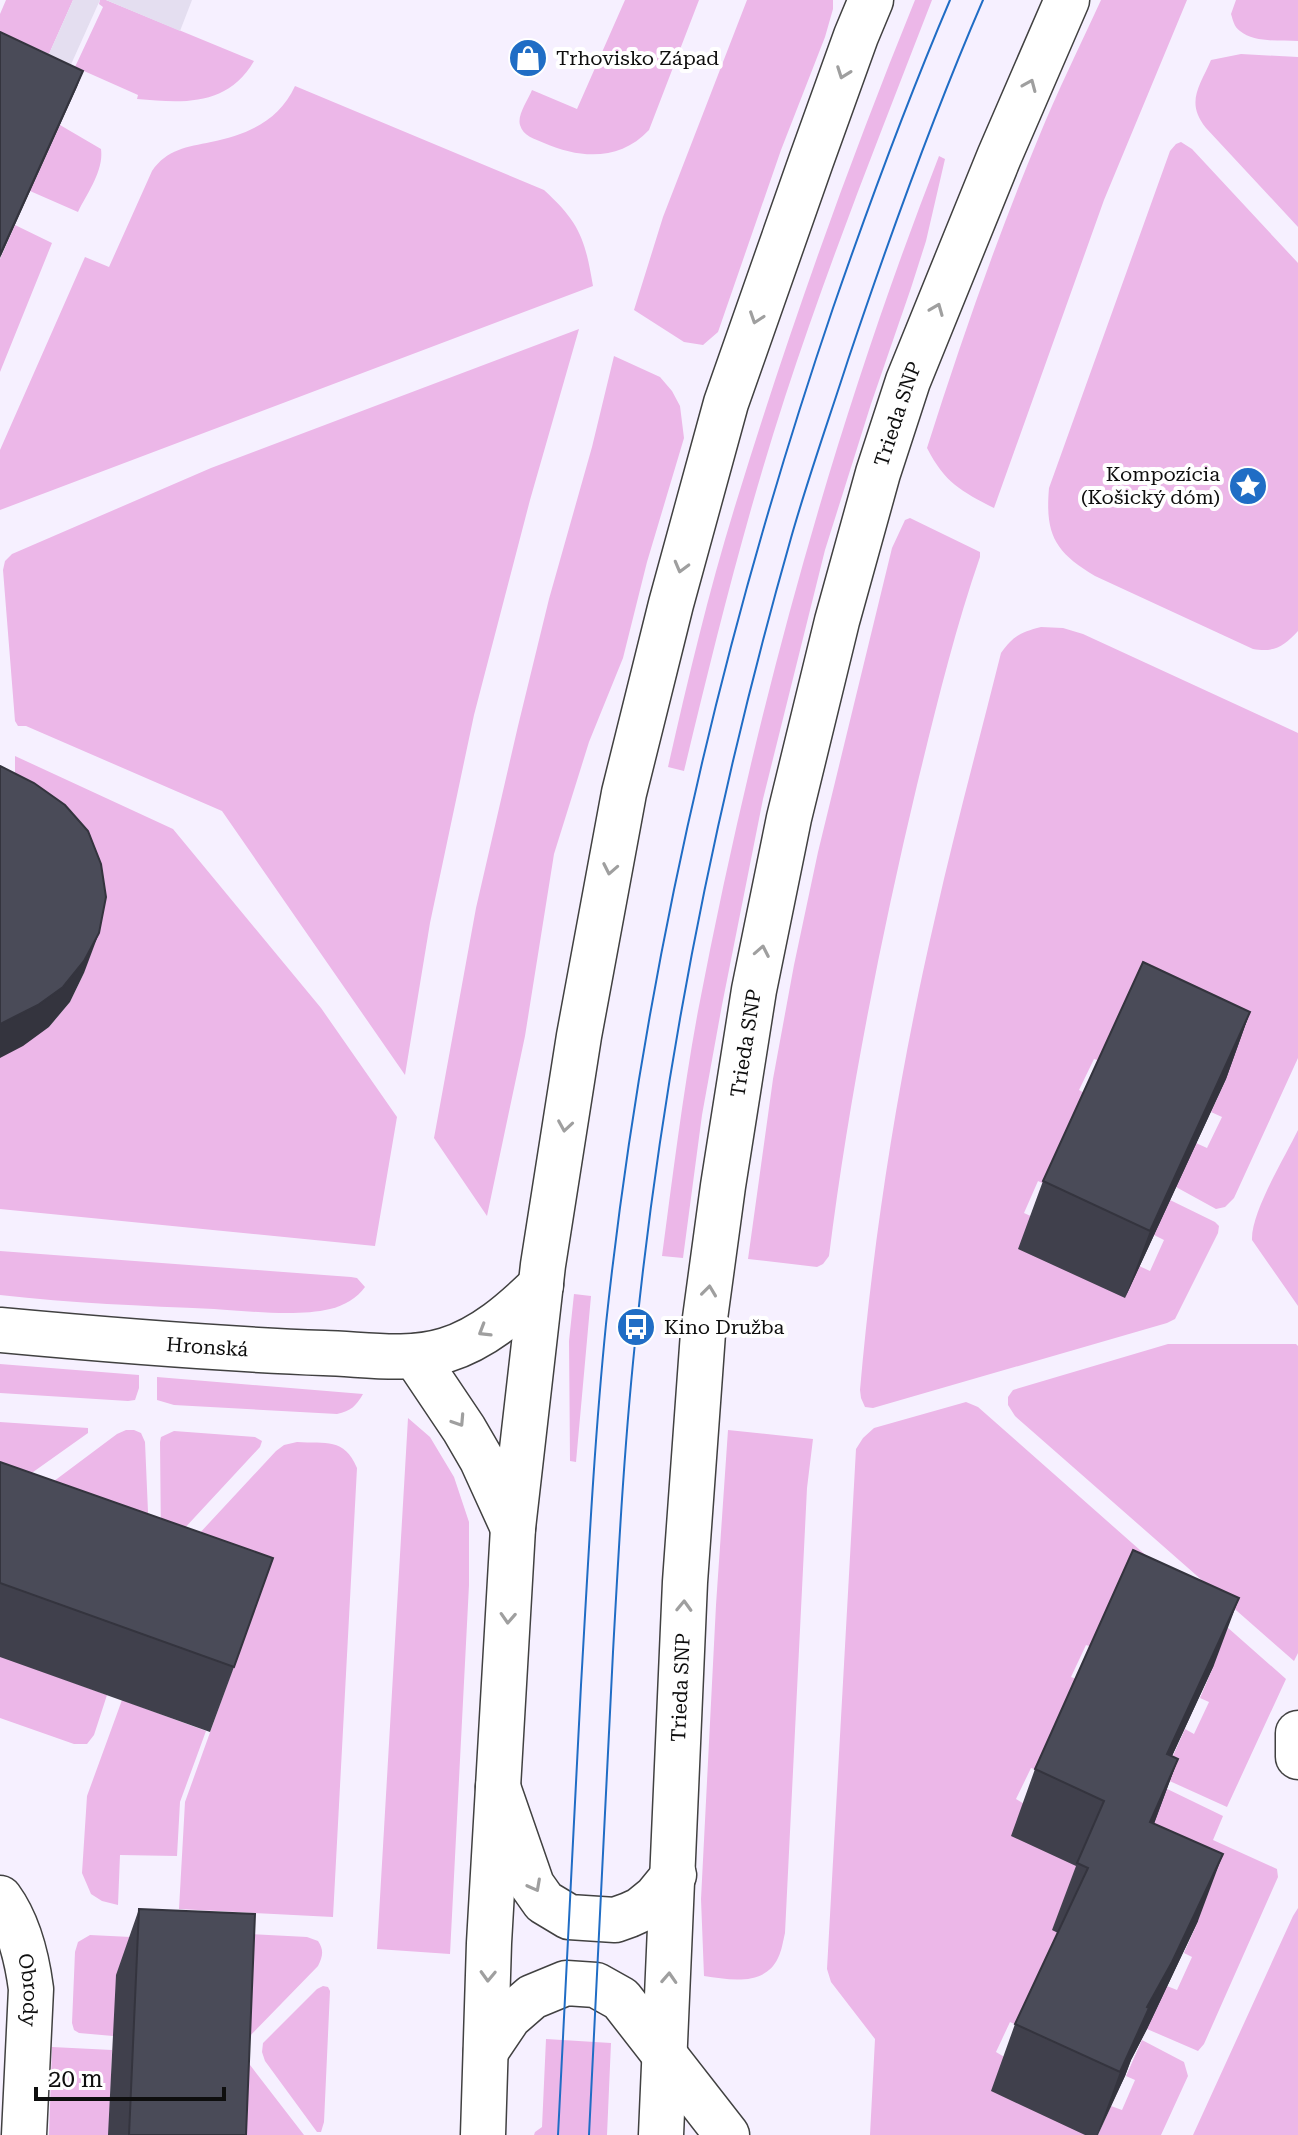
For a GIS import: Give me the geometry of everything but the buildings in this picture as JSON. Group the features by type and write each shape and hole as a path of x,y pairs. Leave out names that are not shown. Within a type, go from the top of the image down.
{"street":[{"path":"483,2135 489,1943 513,1528 541,1285 579,1036 624,793 726,403 871,0"},
{"name":"Trieda SNP","path":"661,2135 685,1582 703,1333 754,990 789,818 837,621 878,473 908,381 1067,0"},
{"name":"Hronská","path":"0,1330 291,1352 415,1356 446,1350 481,1335 541,1285"},
{"path":"415,1356 482,1460 513,1528"},
{"path":"1298,1733 1298,1757"},
{"path":"498,1787 532,1885 544,1902 569,1917 615,1920 629,1915 656,1897 674,1875"},
{"name":"Obrody","path":"0,1898 21,1941 29,1978 24,2135"},
{"path":"486,2051 509,2017 532,1997 566,1983 596,1985 621,1999 727,2135"}],"shaded area":[{"path":"6,0 73,0 49,54 0,32 0,14"},
{"path":"73,0 100,0 64,80 0,50 0,32 49,54"},
{"path":"100,0 254,61 231,87 203,99 137,99 138,95 75,67 103,7 99,4"},
{"path":"106,0 192,0 180,31"},
{"path":"625,0 699,0 649,130 626,147 600,154 572,152 527,134 519,121 532,90 577,109"},
{"path":"747,0 833,0 833,9 718,332 703,345 684,342 634,310 663,217"},
{"path":"915,0 932,0 837,247 770,443 743,536 684,771 668,767 726,536 776,376 866,124"},
{"path":"1101,0 1187,0 1104,200 994,508 947,478 927,448 1008,215 1045,121"},
{"path":"1236,0 1298,0 1298,41 1276,41 1246,35 1235,25 1231,14"},
{"path":"1241,54 1298,57 1298,227 1206,128 1196,110 1196,94 1211,60"},
{"path":"295,86 544,190 566,212 579,233 593,286 0,510 0,450 85,257 109,267 152,171 164,158 178,150 237,135 260,124 280,109"},
{"path":"60,125 101,149 97,174 78,212 30,191"},
{"path":"1181,142 1192,149 1298,263 1298,631 1273,649 1253,649 1095,576 1070,559 1051,530 1049,488 1170,151"},
{"path":"939,156 945,159 926,241 825,550 763,799 702,1115 683,1258 662,1256 698,1011 770,685 830,471 900,260"},
{"path":"15,225 52,243 0,372 0,259"},
{"path":"579,329 474,715 430,923 405,1075 222,811 26,726 18,726 15,721 3,570 5,561 12,554 211,468"},
{"path":"614,356 660,377 672,391 680,406 684,438 647,562 623,658 589,742 554,854 525,1036 487,1216 434,1138 476,908 549,599"},
{"path":"910,518 980,552 980,557 938,699 890,902 856,1079 829,1256 817,1267 748,1259 773,1079 818,852 892,548 905,520"},
{"path":"1041,627 1063,628 1083,634 1298,733 1298,1058 1234,1198 1225,1207 1216,1209 1176,1187 1196,1143 1207,1148 1222,1117 1211,1112 1226,1079 1094,1059 1079,1090 1088,1095 1046,1185 1038,1181 1024,1213 1150,1271 1164,1240 1154,1235 1170,1200 1215,1222 1219,1226 1218,1233 1175,1319 873,1408 865,1407 860,1390 880,1212 910,1035 935,918 1001,653 1018,636"},
{"path":"15,756 173,829 321,1008 397,1117 375,1246 0,1209 0,1057 49,1027 70,1002 84,973 15,822"},
{"path":"1298,1130 1298,1306 1252,1240 1263,1200"},
{"path":"0,1251 351,1277 357,1278 365,1287 340,1306 303,1313 27,1298 0,1295"},
{"path":"574,1294 591,1296 576,1462 570,1461 569,1341"},
{"path":"1168,1344 1298,1346 1298,1653 1294,1661 1015,1416 1008,1405 1008,1397 1013,1390"},
{"path":"0,1364 139,1375 139,1388 135,1400 128,1401 0,1393"},
{"path":"157,1377 363,1394 353,1407 337,1414 174,1405 157,1400"},
{"path":"966,1402 978,1407 1286,1679 1227,1807 1163,1778 1185,1729 1194,1734 1209,1702 1200,1698 1214,1665 1086,1645 1071,1677 1082,1681 1040,1771 1031,1768 1016,1799 1026,1805 1092,1874 1021,2027 1010,2022 996,2052 1006,2058 1085,2135 870,2135 875,2039 831,1982 827,1969 856,1449 874,1428"},
{"path":"408,1418 430,1437 454,1477 469,1522 469,1585 450,1954 377,1949"},
{"path":"0,1422 88,1428 88,1433 12,1487 0,1484"},
{"path":"126,1430 141,1433 145,1442 150,1558 0,1526 14,1511"},
{"path":"728,1430 813,1439 807,1488 785,1933 772,1967 765,1973 746,1979 704,1976 701,1899"},
{"path":"174,1431 255,1437 262,1441 260,1447 169,1545 161,1540 160,1442 161,1437"},
{"path":"297,1442 340,1447 352,1458 357,1468 333,1917 179,1909 185,1802 249,1624 171,1564 276,1451"},
{"path":"0,1656 107,1695 94,1735 87,1744 74,1744 0,1718"},
{"path":"122,1700 206,1731 180,1802 177,1856 120,1855 118,1905 91,1894 82,1873 87,1796"},
{"path":"1159,1785 1223,1816 1213,1840 1277,1869 1278,1877 1204,2044 1198,2051 1147,2029 1167,1986 1177,1990 1192,1957 1184,1953 1198,1921 1130,1852"},
{"path":"1298,1908 1298,2135 1193,2135 1293,1916"},
{"path":"177,1930 307,1937 318,1941 322,1956 318,1966 244,2042"},
{"path":"90,1935 172,1939 113,2036 79,2033 72,2023 75,1952 78,1942"},
{"path":"323,1986 330,1991 324,2122 321,2132 317,2132 265,2061 262,2052 263,2043"},
{"path":"546,2039 611,2043 607,2135 534,2135 542,2127"},
{"path":"1142,2040 1184,2062 1188,2076 1161,2135 1098,2135 1111,2106 1122,2110 1135,2080 1126,2076"},
{"path":"52,2047 112,2050 109,2135 49,2135"},
{"path":"243,2056 304,2135 225,2135"}],"tram line":[{"path":"558,2135 581,1685 602,1369 622,1194 641,1066 691,810 755,557 833,308 950,0"},
{"path":"589,2135 629,1406 663,1125 697,927 740,731 798,516 895,224 983,0"}],"place":[{"name":"Trhovisko Západ","path":"528,58"},
{"name":"Kompozícia (Košický dóm)","path":"1248,486"},
{"name":"Kino Družba","path":"636,1327"}]}
